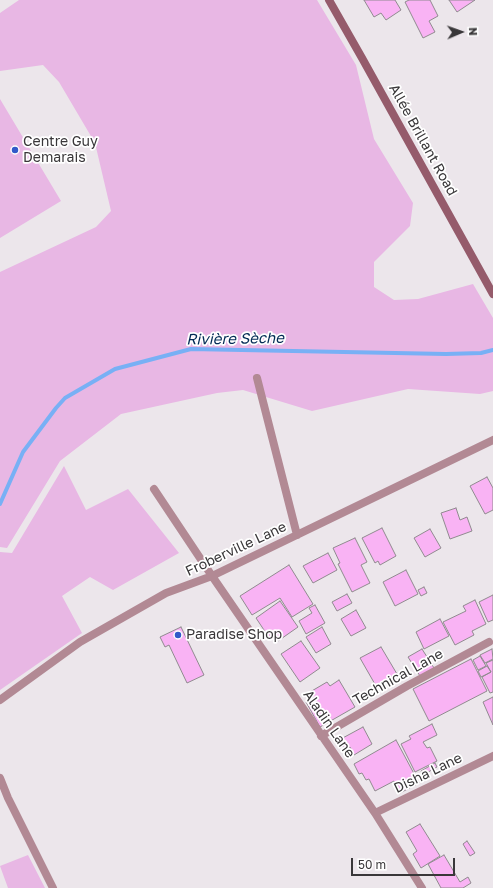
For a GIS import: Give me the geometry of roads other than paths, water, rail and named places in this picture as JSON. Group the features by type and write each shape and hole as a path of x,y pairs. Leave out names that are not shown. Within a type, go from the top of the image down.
{"main road":[{"name":"Allée Brillant Road","path":"329,0 493,294"}],"street":[{"path":"257,378 297,535"},
{"name":"Froberville Lane","path":"0,700 80,642 166,593 212,576 493,440"},
{"name":"Aladin Lane","path":"154,489 375,814 422,888"},
{"name":"Technical Lane","path":"321,736 407,686 489,642"},
{"name":"Disha Lane","path":"375,814 493,756"},
{"path":"0,778 8,798 53,888"}],"waterway":[{"name":"Rivière Sèche","path":"0,504 23,452 56,408 65,398 115,369 191,349 446,354 481,353 493,350"}],"place":[{"name":"Centre Guy Demarais","path":"15,150"},
{"name":"Paradise Shop","path":"178,635"}]}
